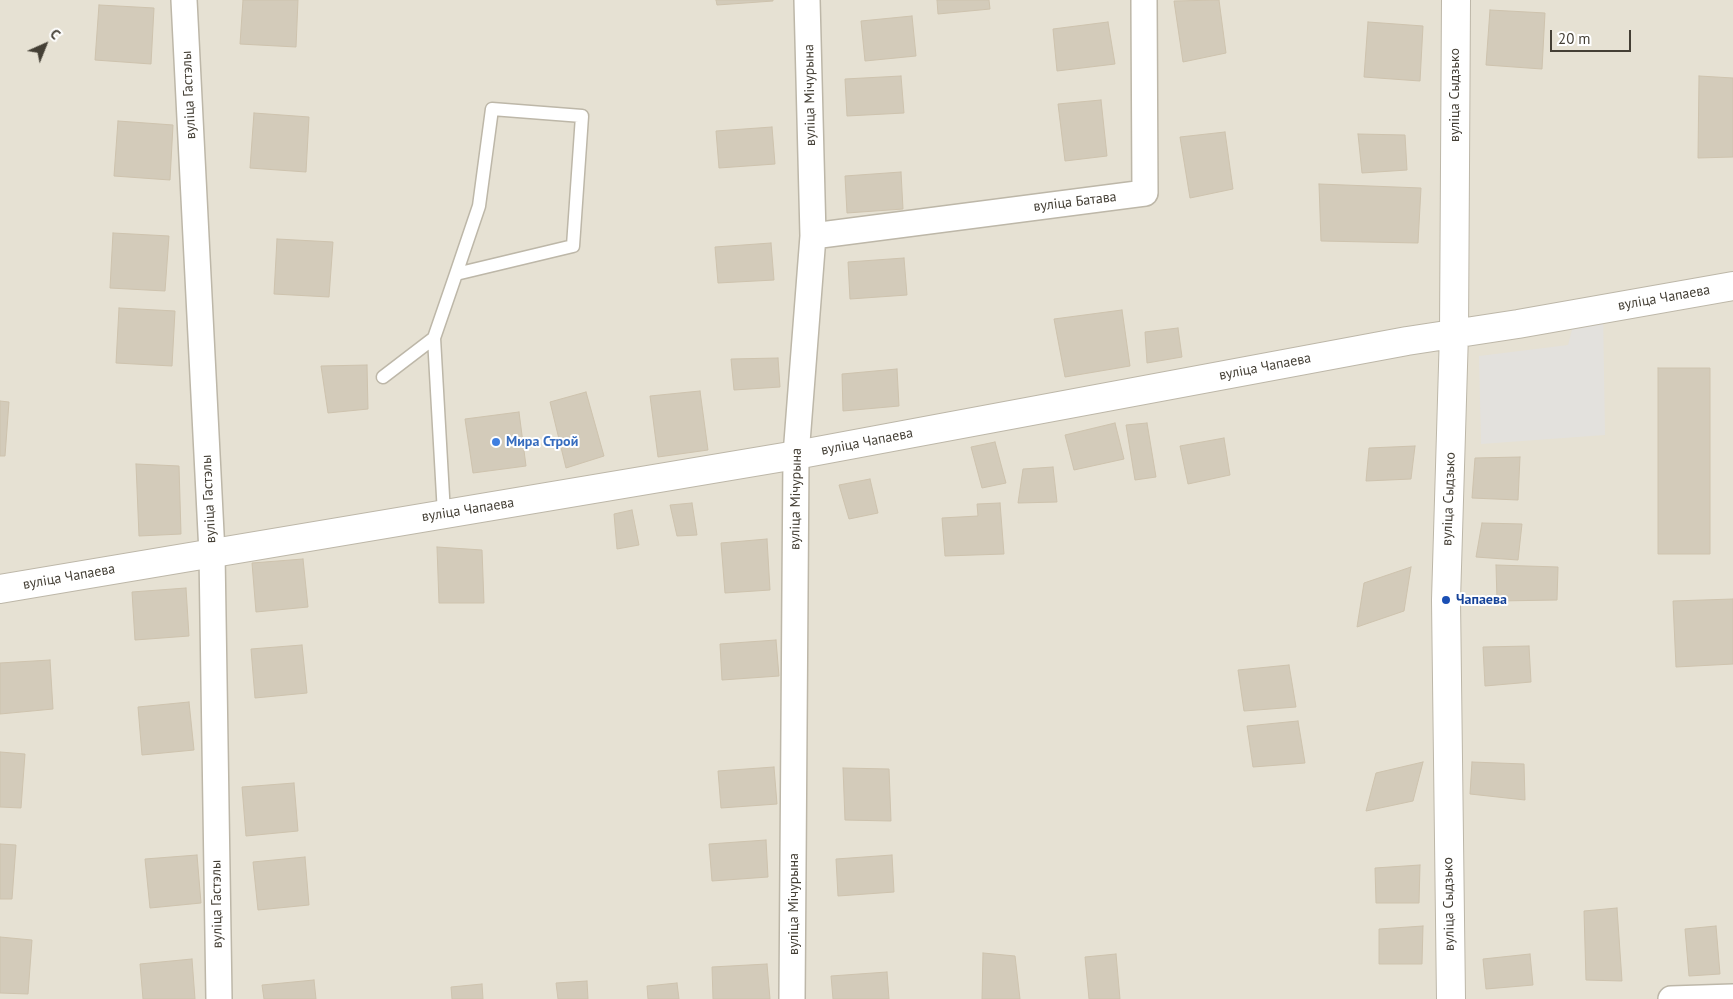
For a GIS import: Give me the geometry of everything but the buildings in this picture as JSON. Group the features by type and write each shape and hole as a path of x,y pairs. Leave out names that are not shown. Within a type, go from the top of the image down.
{"street":[{"name":"вуліца Гастэлы","path":"184,0 212,553 219,999"},
{"name":"вуліца Мічурына","path":"792,999 796,455 814,236 808,0"},
{"name":"вуліца Батава","path":"814,236 1145,193 1144,0"},
{"name":"вуліца Сыдзько","path":"1451,999 1446,600 1454,333 1456,0"},
{"name":"вуліца Чапаева","path":"0,589 796,455 1407,340 1518,324 1733,286"},
{"path":"1671,999 1733,997"}],"lane":[{"path":"444,514 434,338 479,206 492,109 582,116 573,246 456,274"},
{"path":"383,377 434,338"}],"shaded area":[{"path":"0,0 1733,0 1733,999 0,999"},
{"path":"1603,309 1605,435 1481,444 1479,356 1568,345 1576,314"}],"place":[{"name":"Мира Строй","path":"496,442"},
{"name":"Чапаева","path":"1446,600"}]}
